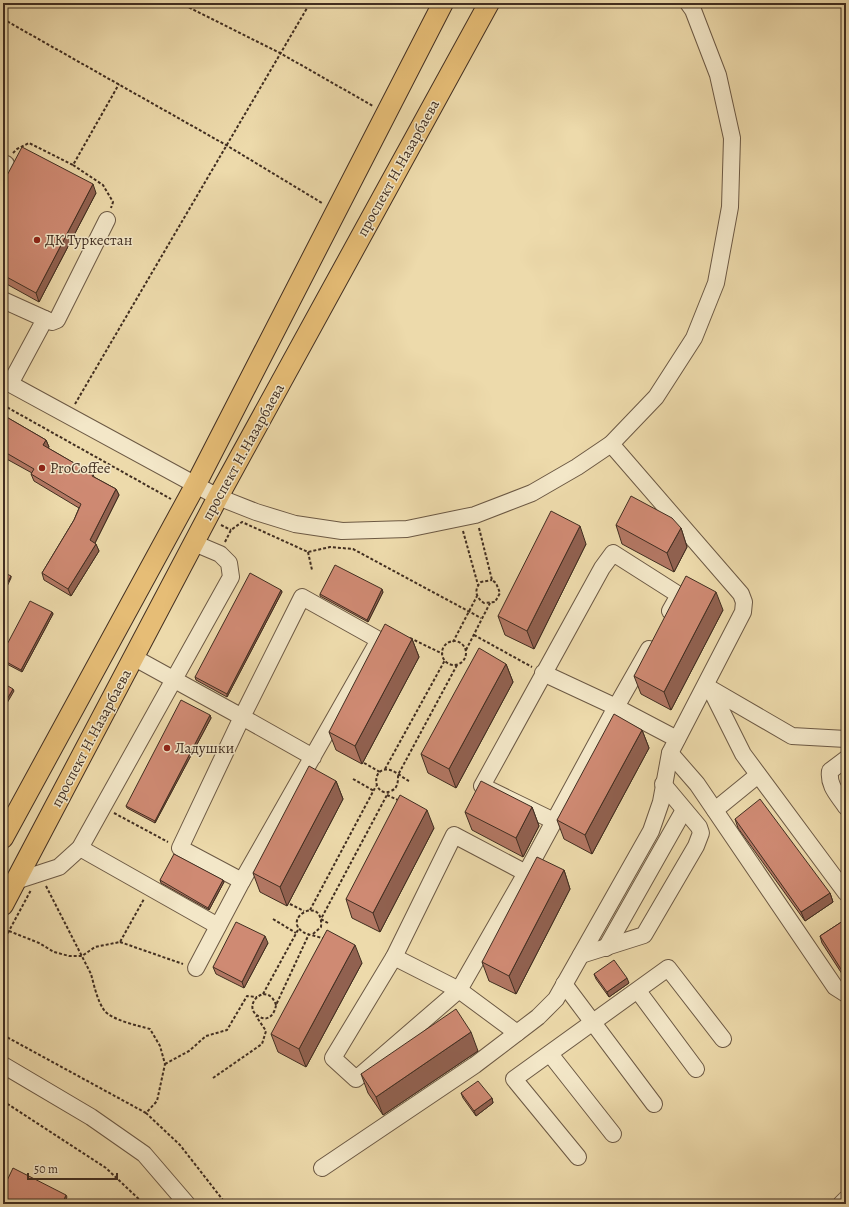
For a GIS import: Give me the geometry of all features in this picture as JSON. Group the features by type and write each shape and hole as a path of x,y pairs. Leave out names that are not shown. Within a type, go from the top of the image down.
{"main road":[{"name":"проспект Н.Назарбаева","path":"4,833 183,505 196,484 443,3"},
{"name":"проспект Н.Назарбаева","path":"3,904 218,497 489,3"}],"street":[{"path":"45,320 7,382 218,497 256,512 295,524 342,531 407,529 468,516 532,493 611,444 656,397 694,338 716,283 730,207 732,138 718,75 693,10 688,3"},
{"path":"3,300 45,320 52,322 57,320 107,220"},
{"path":"322,1168 475,1065 538,1018 556,999 651,831 661,802 662,784 670,753 708,687 743,612 744,602 736,588 611,444"},
{"path":"16,881 59,866 80,848 231,577 229,563 220,554 194,543"},
{"path":"526,873 454,835 394,957 333,1058 356,1078 459,990 526,873 679,595 613,553 602,568 482,786 554,821"},
{"path":"242,881 180,848 242,716 302,597 379,640"},
{"path":"196,968 242,881 388,626"},
{"path":"133,658 242,716 313,758"},
{"path":"543,673 616,707 677,739"},
{"path":"708,687 792,736 846,739"},
{"path":"708,687 743,754 846,893"},
{"path":"670,753 697,784 835,987 846,994"},
{"path":"846,759 830,771 829,778 830,785 846,807"},
{"path":"715,810 758,775"},
{"path":"581,956 644,935 696,846 701,833 698,827 662,784"},
{"path":"606,948 684,810"},
{"path":"80,848 218,926"},
{"path":"394,957 459,990 517,1034"},
{"path":"578,1157 514,1079 594,1023 668,968 723,1039"},
{"path":"564,984 654,1104"},
{"path":"638,991 696,1069"},
{"path":"550,1054 613,1134"},
{"path":"3,1065 92,1117 144,1154 187,1204"},
{"path":"841,1204 846,1199"}],"path":[{"path":"180,3 280,54 386,114"},
{"path":"69,415 310,3"},
{"path":"3,18 226,145 336,211"},
{"path":"73,165 118,84"},
{"path":"4,166 16,149 29,143 73,165 103,185 113,202 107,220"},
{"path":"3,405 183,505"},
{"path":"321,920 388,794 395,790 398,783 398,775 456,665 462,662 466,656 466,650 481,618 490,604 494,602 500,593 496,583 492,580 468,516"},
{"path":"453,642 477,596 478,586 468,516"},
{"path":"220,554 231,530 242,522 308,552 330,547 353,549 481,618"},
{"path":"308,552 312,570"},
{"path":"478,586 486,580 492,580"},
{"path":"477,596 484,603 490,604"},
{"path":"388,626 443,654"},
{"path":"474,635 543,673"},
{"path":"456,665 450,664 445,660 443,654 444,647 453,642 462,644 466,650"},
{"path":"385,770 445,660"},
{"path":"364,763 380,772"},
{"path":"310,910 374,791 376,779 380,772 385,770 392,771 409,781"},
{"path":"353,779 374,791"},
{"path":"376,786 381,791 406,804"},
{"path":"104,807 180,848"},
{"path":"3,942 40,873"},
{"path":"40,873 91,974 95,988 105,1011 128,1023 150,1029 160,1046 165,1064 157,1101 146,1112"},
{"path":"120,942 150,887"},
{"path":"290,904 304,911"},
{"path":"263,994 296,933 299,916 304,911 310,910 318,913 321,920 321,926 312,934"},
{"path":"273,919 296,933"},
{"path":"321,920 328,923"},
{"path":"298,928 303,932 324,939"},
{"path":"9,931 39,943 54,952 69,956 82,956 95,947 120,942 196,968"},
{"path":"256,1015 262,1018 270,1017 275,1012 276,1005 309,934"},
{"path":"165,1064 189,1050 206,1036 227,1030 247,996 257,996 263,994 269,995 274,999 276,1005"},
{"path":"213,1078 262,1044 266,1031 252,1008 253,1002 257,996"},
{"path":"3,1035 146,1112 180,1145 226,1204"},
{"path":"3,1101 106,1168 144,1204"}],"building":[{"name":"ДК Туркестан","path":"22,147 93,184 36,293 3,275 3,183"},
{"path":"3,415 46,440 43,445 93,474 92,476 116,489 90,540 96,544 68,589 42,573 74,520 81,504 31,474 34,469 3,451"},
{"path":"631,496 672,518 681,528 667,553 616,525"},
{"path":"551,511 580,526 527,631 498,616"},
{"path":"335,565 382,589 367,620 320,594"},
{"path":"3,572 11,576 3,591"},
{"path":"250,573 281,590 227,694 195,677"},
{"path":"686,576 716,592 664,692 634,676"},
{"path":"30,601 52,612 21,670 3,660 3,652"},
{"path":"385,624 412,639 355,746 329,732"},
{"path":"479,648 506,664 449,769 421,754"},
{"path":"3,683 13,689 3,706"},
{"path":"181,700 210,715 155,821 126,806"},
{"path":"614,714 642,730 585,835 557,820"},
{"path":"309,766 336,781 280,887 253,873"},
{"path":"481,781 532,807 516,838 465,812"},
{"path":"400,795 427,810 373,913 346,899"},
{"path":"760,799 830,893 801,912 735,819"},
{"path":"174,854 223,880 208,908 160,880"},
{"path":"537,857 564,870 509,976 482,962"},
{"path":"846,919 846,977 820,936"},
{"path":"236,922 265,936 242,982 213,967"},
{"path":"327,930 355,945 299,1049 271,1034"},
{"path":"614,960 627,978 607,992 594,974"},
{"path":"456,1009 471,1032 376,1097 361,1074"},
{"path":"478,1081 492,1098 474,1111 461,1093"},
{"path":"13,1168 66,1195 62,1204 3,1204 3,1189"}],"place":[{"name":"ДК Туркестан","path":"37,240"},
{"name":"ProCoffee","path":"42,468"},
{"name":"Ладушки","path":"167,748"}]}
